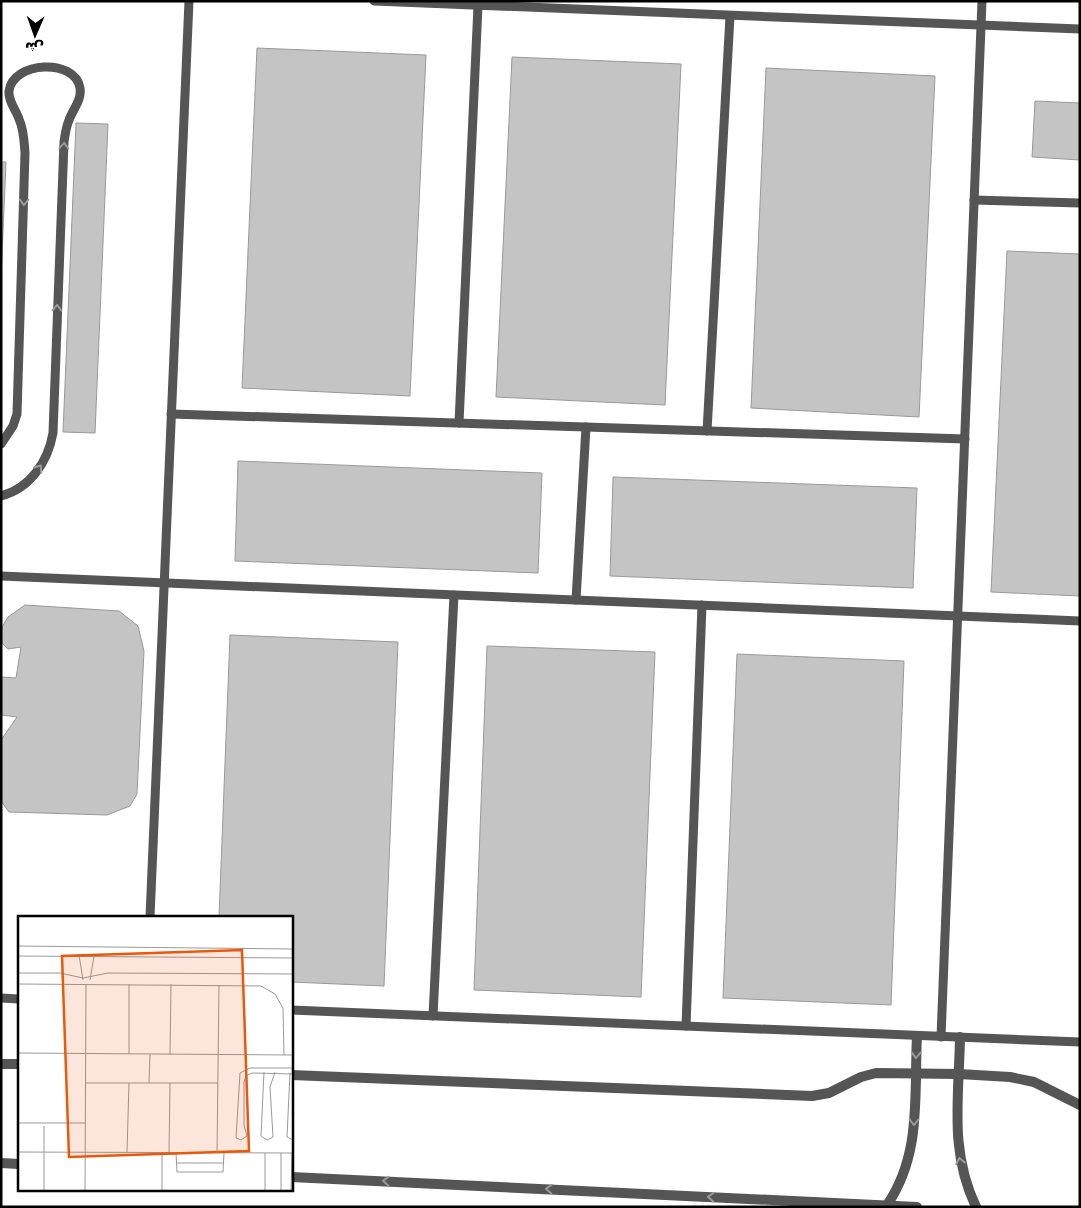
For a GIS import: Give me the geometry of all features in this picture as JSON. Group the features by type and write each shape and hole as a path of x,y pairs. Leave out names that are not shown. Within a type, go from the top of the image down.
{"street":[{"path":"887,1206 898,1189 912,1152 917,1036"},
{"path":"960,1037 958,1153 962,1174 976,1207"},
{"path":"1,1064 18,1064"},
{"path":"292,1075 812,1096 829,1093 860,1077 876,1073 959,1074 1010,1077 1034,1082 1080,1105"},
{"path":"1,1163 18,1164"},
{"path":"292,1177 917,1207"}],"lane":[{"path":"150,916 189,1"},
{"path":"374,1 437,2 478,6 520,4 730,16 1080,29"},
{"path":"941,1037 982,1"},
{"path":"459,423 478,6"},
{"path":"707,431 730,16"},
{"path":"1,444 13,426 17,414 25,153 23,130 10,102 9,88 16,76 22,72 42,67 53,68 70,73 75,77 80,90 80,97 69,120 64,142 53,433 50,446 38,471 18,489 1,496"},
{"path":"974,200 1080,203"},
{"path":"171,414 965,439"},
{"path":"576,600 586,427"},
{"path":"1,576 1080,621"},
{"path":"433,1016 454,595"},
{"path":"686,1026 702,605"},
{"path":"1,998 18,999"},
{"path":"292,1010 1080,1042"}],"building":[{"path":"257,48 426,55 410,396 242,388"},
{"path":"512,57 681,64 665,405 496,397"},
{"path":"766,68 935,76 919,417 751,408"},
{"path":"1035,101 1080,103 1080,160 1032,157"},
{"path":"76,123 108,124 95,433 63,432"},
{"path":"1,162 6,162 1,279"},
{"path":"1007,251 1080,254 1080,596 991,592"},
{"path":"238,461 542,473 538,573 235,561"},
{"path":"613,477 917,488 913,588 610,576"},
{"path":"25,605 119,611 138,626 144,651 137,794 130,806 107,815 9,812 1,801 1,740 17,717 1,715 1,677 16,678 21,647 8,649 1,642 2,627 8,617"},
{"path":"230,635 398,642 384,986 292,982 292,916 219,916"},
{"path":"487,646 655,652 641,997 474,990"},
{"path":"737,654 904,661 891,1005 723,998"}]}
